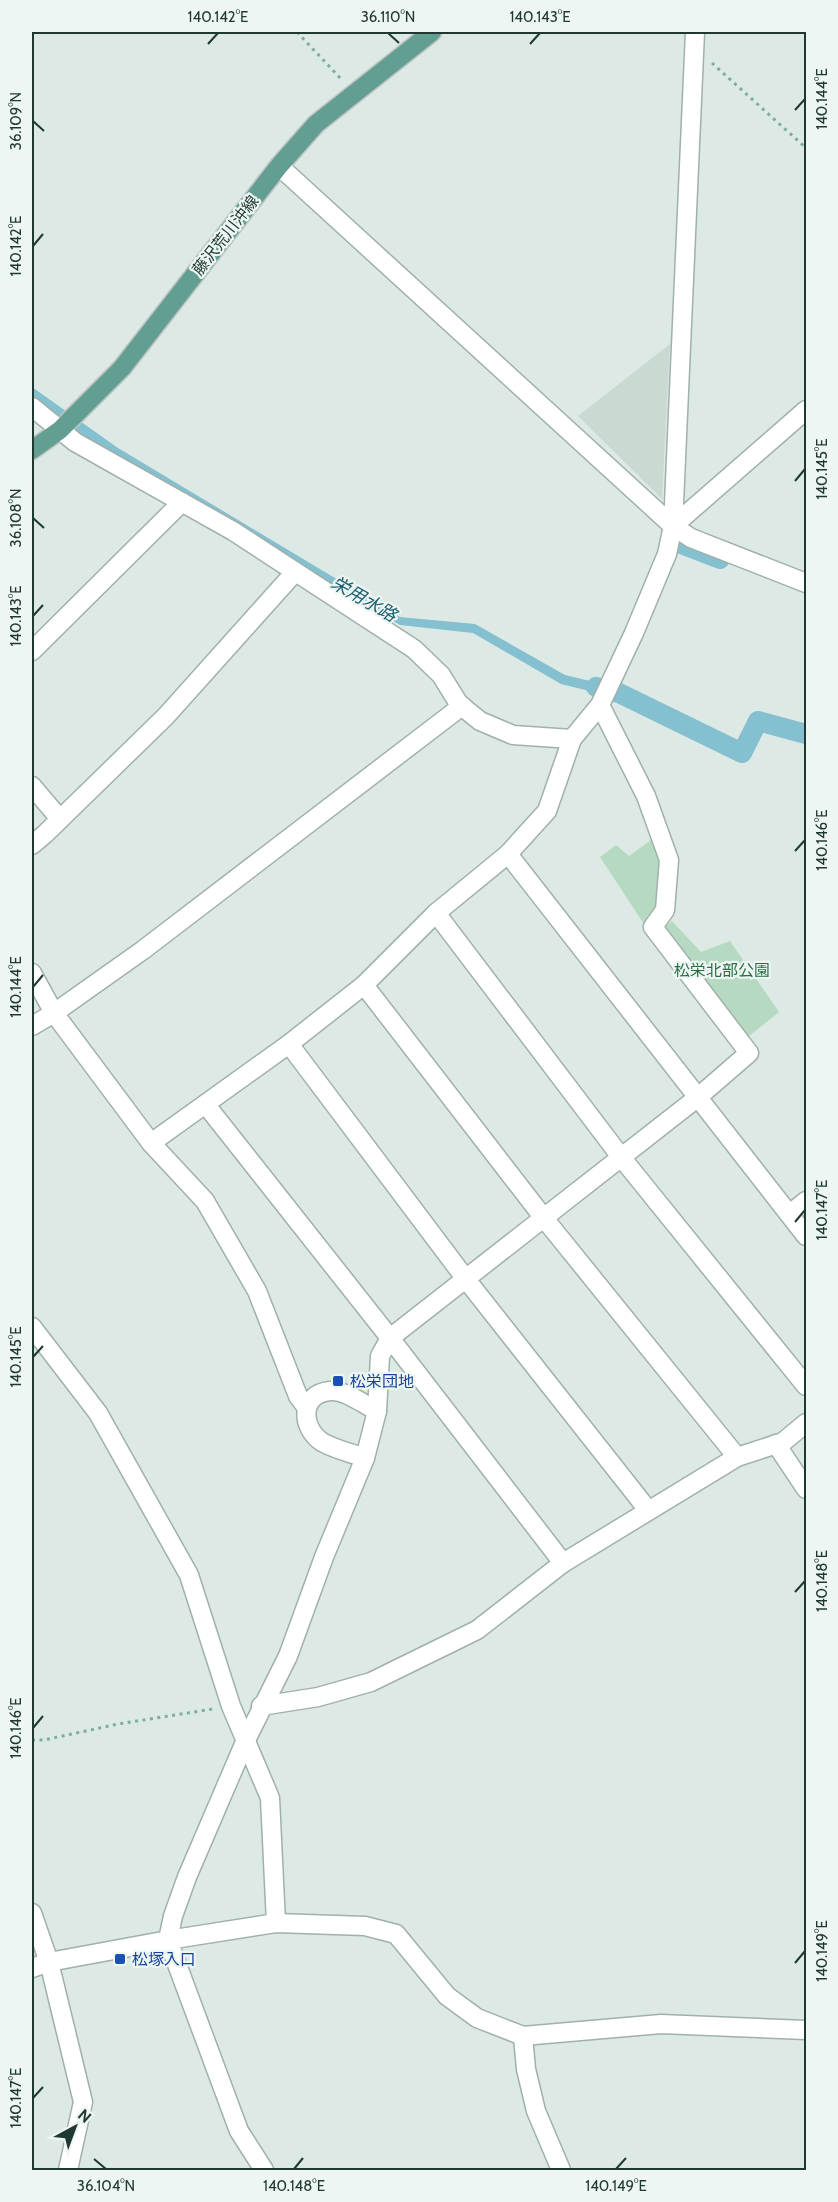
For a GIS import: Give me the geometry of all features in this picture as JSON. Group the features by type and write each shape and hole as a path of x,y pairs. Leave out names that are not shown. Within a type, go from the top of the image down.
{"main road":[{"name":"藤沢荒川沖線","path":"32,450 60,430 122,368 279,166 316,124 432,32"}],"street":[{"path":"151,1143 289,1044 364,985 436,913 508,854 547,811 572,739 600,705 667,554 673,526 695,39"},
{"path":"279,166 673,526 692,538 807,583"},
{"path":"32,407 75,442 233,531 414,649 441,675 459,704 480,721 513,735 572,739"},
{"path":"673,526 807,410"},
{"path":"32,651 182,502"},
{"path":"32,845 166,716 295,572"},
{"path":"264,2170 238,2131 168,1940 173,1916 187,1877 261,1706 288,1656 324,1557 365,1458 377,1411 380,1356 390,1338 697,1098 749,1053 652,927 665,910 669,860 646,796 600,705"},
{"path":"32,1026 143,950 462,706"},
{"path":"32,786 60,819"},
{"path":"508,854 807,1236"},
{"path":"436,913 621,1157 807,1386"},
{"path":"32,973 54,1013 151,1143 205,1201 257,1291 298,1396 307,1408"},
{"path":"364,985 543,1217 737,1456"},
{"path":"289,1044 465,1278 648,1510"},
{"path":"206,1105 390,1338 563,1563"},
{"path":"790,1214 807,1202"},
{"path":"32,1327 98,1413 189,1575 231,1706 270,1798 276,1923"},
{"path":"365,1458 323,1443 313,1435 305,1417 307,1408 313,1400 331,1391 342,1393 377,1411"},
{"path":"261,1706 318,1696 371,1682 477,1630 563,1563 737,1456 783,1442 807,1423"},
{"path":"776,1444 807,1488"},
{"path":"32,1913 40,1965 83,2102 68,2170"},
{"path":"40,1965 168,1940 276,1923 365,1926 396,1934 447,1996 477,2018 523,2036 661,2024 807,2030"},
{"path":"523,2036 526,2069 536,2111 561,2170"}],"path":[{"path":"297,32 354,93"},
{"path":"695,39 807,148"},
{"path":"32,1740 44,1740 118,1724 231,1706"}],"shaded area":[{"path":"670,344 662,499 578,416"}],"green space":[{"name":"松栄北部公園","path":"651,840 662,866 658,909 644,924 600,857 616,845 629,856"},
{"name":"松栄北部公園","path":"672,921 701,952 730,941 779,1012 748,1037 662,930"}],"water":[{"path":"32,387 118,448 400,617 475,624 565,675 623,689 618,698 561,684 473,633 400,625 112,456 32,398"}],"waterway":[{"path":"681,544 720,559"},
{"name":"栄用水路","path":"596,687 619,693 742,753 758,721 806,734"}],"place":[{"name":"松栄団地","path":"338,1381"},
{"name":"松塚入口","path":"120,1959"}]}
